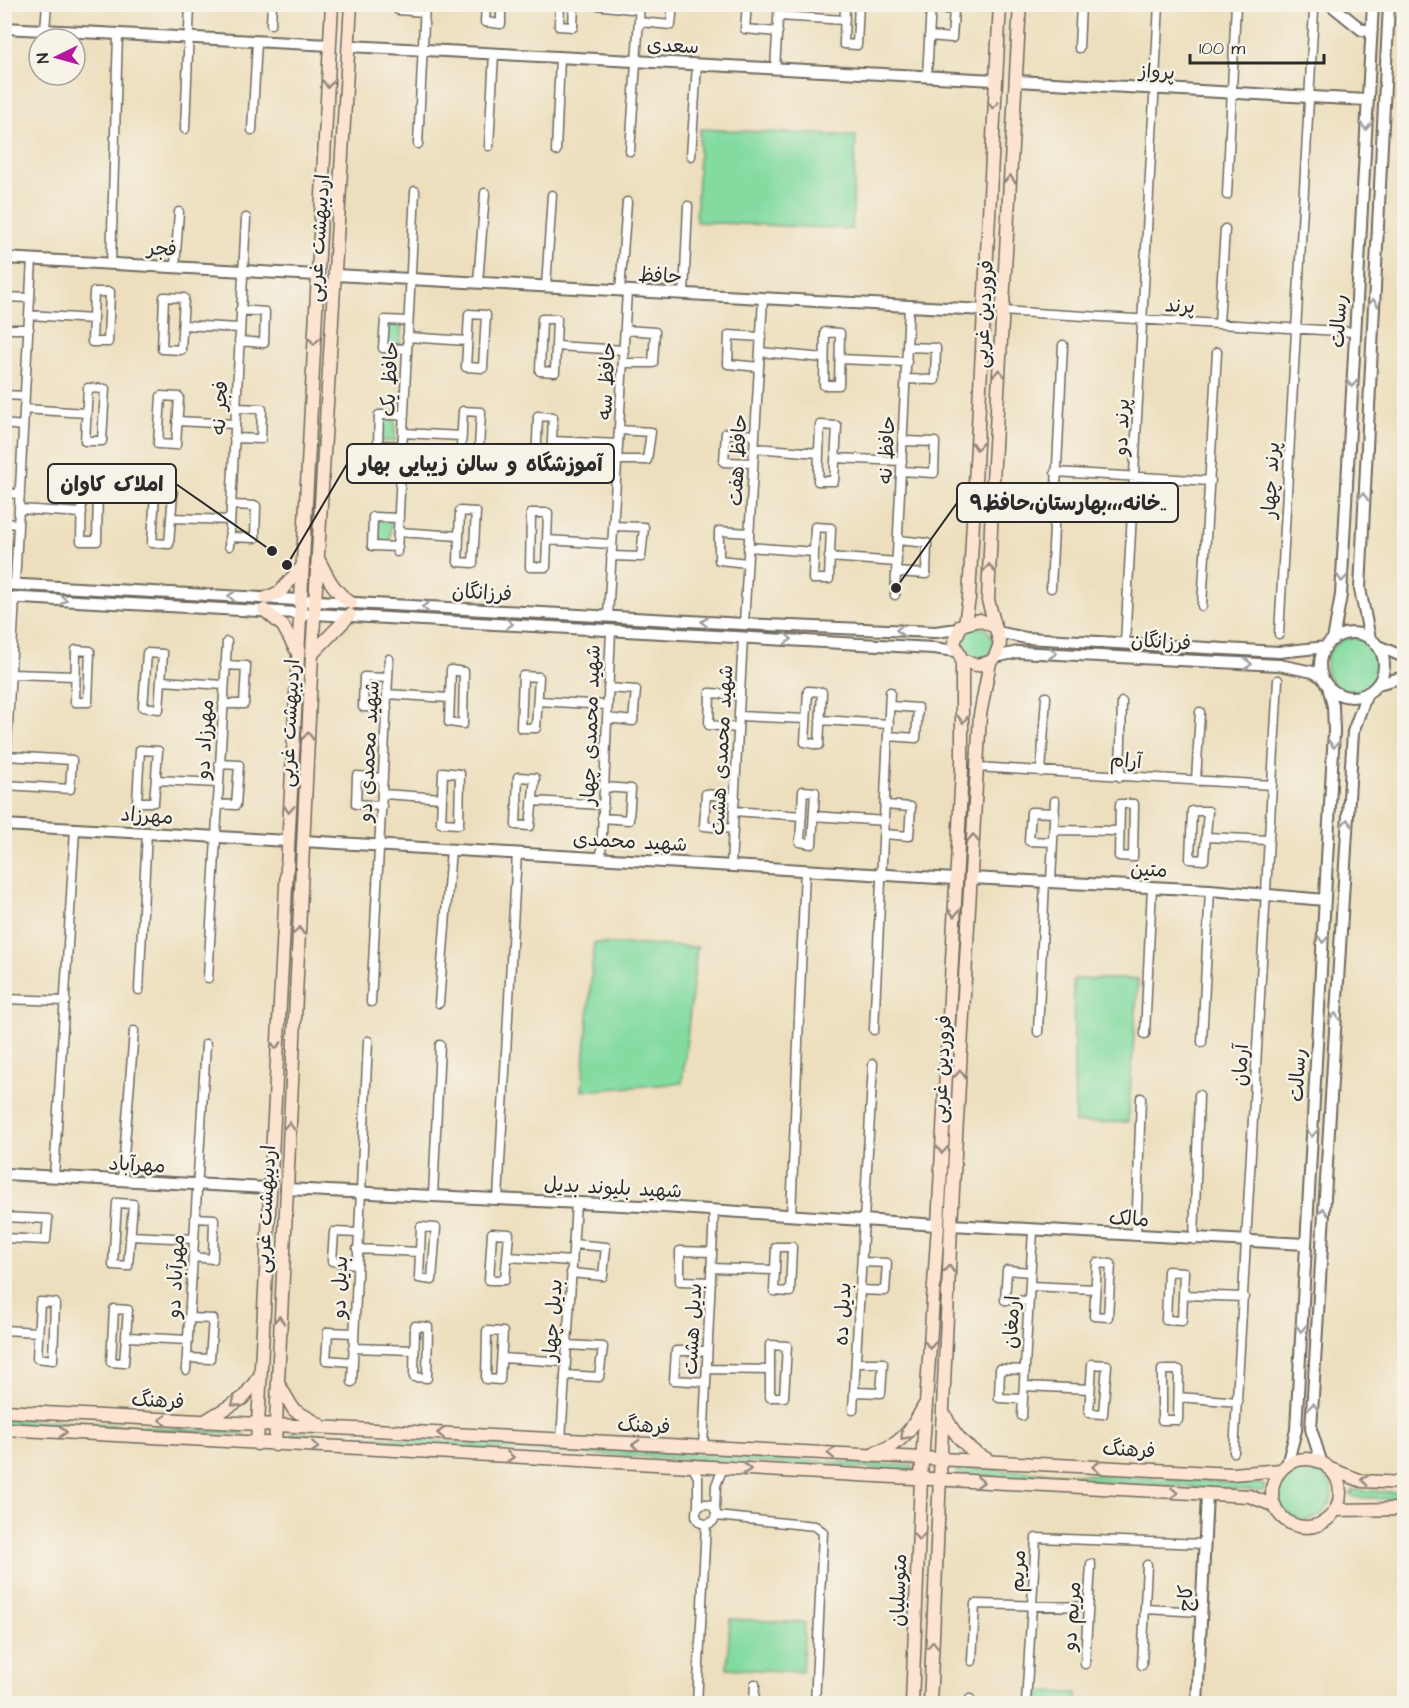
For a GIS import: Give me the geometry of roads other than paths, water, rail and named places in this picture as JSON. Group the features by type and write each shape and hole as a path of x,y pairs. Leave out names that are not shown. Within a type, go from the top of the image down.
{"main road":[{"name":"اردیبهشت غربی","path":"257,1444 268,1188 332,4"},
{"name":"اردیبهشت غربی","path":"274,1445 312,654 351,4"},
{"name":"فروردین غربی","path":"962,626 969,598 1000,4"},
{"name":"فروردین غربی","path":"995,629 988,600 1020,4"},
{"path":"312,654 350,609 328,580 318,559"},
{"path":"297,652 283,626 265,604 280,592 302,567"},
{"path":"980,620 995,629 1000,644 992,659 976,665 959,656 954,644 962,626 980,620"},
{"name":"فروردین غربی","path":"921,1478 938,1225 962,770 959,656"},
{"name":"فروردین غربی","path":"939,1479 980,715 992,659"},
{"path":"278,1014 295,1014"},
{"path":"203,1422 243,1398 259,1377"},
{"path":"276,1379 294,1410 326,1427"},
{"path":"867,1455 892,1447 904,1437 927,1400"},
{"name":"فرهنگ","path":"4,1411 1232,1474 1284,1468"},
{"path":"943,1411 961,1441 974,1453 994,1462"},
{"name":"فرهنگ","path":"4,1429 1249,1496 1275,1506"},
{"path":"1325,1466 1339,1488 1335,1510 1325,1521 1304,1527 1290,1523 1275,1506 1273,1484 1284,1468 1308,1460 1325,1466 1362,1481 1404,1483"},
{"name":"متوسلیان","path":"912,1704 921,1478"},
{"name":"متوسلیان","path":"930,1704 939,1479"},
{"path":"1335,1510 1404,1509"},
{"path":"916,1614 935,1613"}],"street":[{"path":"45,27 46,4"},
{"path":"185,129 190,4"},
{"path":"271,24 272,4"},
{"path":"398,4 398,10 425,8 418,144"},
{"path":"486,4 485,22 501,24 501,4"},
{"path":"560,4 559,26 573,27 574,4"},
{"path":"586,4 640,7 630,151"},
{"path":"640,22 671,25 673,4"},
{"path":"747,4 745,29 778,32"},
{"path":"775,68 779,4"},
{"path":"845,4 844,44 857,45 859,4"},
{"path":"1079,48 1081,4"},
{"name":"پرند دو","path":"1125,644 1136,476 1159,4"},
{"path":"1227,195 1236,4"},
{"path":"1330,4 1362,30 1372,30"},
{"name":"رسالت","path":"1329,643 1341,595 1373,4"},
{"name":"رسالت","path":"1374,642 1360,589 1389,4"},
{"path":"927,76 931,6 954,10 952,38 930,36"},
{"name":"پرند چهار","path":"1279,633 1314,11"},
{"path":"779,16 845,20"},
{"path":"4,28 27,29"},
{"path":"87,32 330,45"},
{"path":"111,264 118,34"},
{"path":"252,130 257,42"},
{"name":"سعدی","path":"349,46 995,80"},
{"path":"489,146 494,53"},
{"path":"555,151 560,57"},
{"path":"691,156 697,64"},
{"name":"پرواز","path":"1016,81 1367,100"},
{"name":"حافظ یک","path":"399,518 373,517 372,546 398,550 415,191"},
{"path":"478,283 485,193"},
{"path":"546,287 552,195"},
{"name":"حافظ سه","path":"608,617 625,330 627,202"},
{"path":"684,294 688,206"},
{"path":"175,267 179,212"},
{"name":"فجر نه","path":"231,505 256,506 255,537 229,541 246,218"},
{"path":"1219,324 1225,229"},
{"name":"فجر","path":"4,258 317,275"},
{"path":"10,584 18,524 32,259"},
{"name":"حافظ","path":"335,275 984,310"},
{"path":"94,292 110,292 108,342 92,342 93,319 94,292"},
{"path":"4,297 30,298"},
{"path":"165,297 184,298 183,325 181,350 162,349 165,297"},
{"name":"حافظ هفت","path":"744,624 763,298"},
{"name":"حافظ نه","path":"895,595 909,306"},
{"path":"239,341 264,343 266,312 240,310"},
{"name":"پرند","path":"1002,311 1355,332"},
{"path":"469,314 486,315 483,368 466,367 467,341 469,314"},
{"path":"29,315 93,319"},
{"path":"542,318 557,319 556,346 555,372 540,371 542,318"},
{"path":"406,349 383,348 385,320 408,321"},
{"path":"183,325 239,328"},
{"path":"4,329 28,329"},
{"path":"623,363 653,363 656,332 625,330"},
{"path":"825,332 840,333 839,385 824,385 824,358 825,332"},
{"path":"759,367 728,364 729,335 761,337"},
{"path":"407,337 467,341"},
{"path":"1051,588 1063,345"},
{"path":"556,346 624,350"},
{"path":"906,380 935,380 936,348 908,347"},
{"path":"760,352 824,358"},
{"path":"1202,606 1217,352"},
{"path":"840,359 907,362"},
{"path":"87,388 105,389 102,441 85,441 86,413 87,388"},
{"path":"4,395 25,396"},
{"path":"161,396 179,397 177,421 176,445 158,444 161,396"},
{"path":"234,438 261,439 262,409 236,408"},
{"path":"24,409 86,413"},
{"path":"463,411 481,412 478,466 460,465 462,436 463,411"},
{"path":"402,446 378,445 379,415 404,415"},
{"path":"538,417 553,417 552,441 551,465 536,465 538,417"},
{"path":"177,421 235,424"},
{"path":"4,424 23,426"},
{"path":"820,426 837,426 834,482 818,481 819,453 820,426"},
{"path":"617,459 647,460 651,432 619,430"},
{"path":"403,433 462,436"},
{"path":"753,464 724,462 726,433 755,435"},
{"path":"552,441 618,444"},
{"path":"902,471 934,473 935,442 903,441"},
{"path":"754,448 819,453"},
{"path":"835,458 902,461"},
{"path":"1055,472 1211,481"},
{"path":"82,489 98,489 97,541 81,541 82,513 82,489"},
{"path":"155,492 173,493 172,518 169,544 152,543 155,492"},
{"path":"4,493 20,494"},
{"path":"19,509 82,513"},
{"path":"460,511 476,512 473,563 458,562 459,536 460,511"},
{"path":"531,513 548,513 547,540 546,567 530,567 531,513"},
{"path":"172,518 230,520"},
{"path":"4,523 18,524"},
{"path":"611,556 641,557 644,527 613,526"},
{"path":"815,527 831,528 829,579 813,579 814,552 815,527"},
{"path":"747,563 718,560 719,531 749,533"},
{"path":"398,532 459,536"},
{"path":"547,540 612,544"},
{"path":"896,572 926,573 927,543 898,540"},
{"path":"748,547 814,552"},
{"path":"830,557 897,562"},
{"name":"فرزانگان","path":"10,584 611,630 743,637 959,656"},
{"path":"4,797 11,674 10,597"},
{"name":"فرزانگان","path":"10,597 265,604"},
{"name":"فرزانگان","path":"350,609 608,617 935,632 962,626"},
{"name":"فرزانگان","path":"995,629 1026,638 1279,652 1329,643"},
{"name":"شهید محمدی چهار","path":"601,858 611,630"},
{"path":"1374,642 1384,661 1383,675 1378,684 1367,693 1354,697 1344,696 1326,682 1320,668 1329,643 1352,633 1374,642 1404,657"},
{"name":"شهید محمدی هشت","path":"731,866 743,637"},
{"name":"مهرزاد دو","path":"208,978 227,642"},
{"path":"76,650 90,651 88,702 75,702 75,676 76,650"},
{"name":"فرزانگان","path":"992,659 1018,652 1279,665 1313,672 1326,682"},
{"path":"147,653 163,654 162,681 159,709 144,707 147,653"},
{"name":"شهید محمدی دو","path":"371,1002 389,659"},
{"path":"223,704 244,704 246,666 225,665"},
{"path":"451,670 464,672 463,724 449,722 449,698 451,670"},
{"path":"11,674 75,676"},
{"path":"523,676 539,677 538,701 536,728 521,728 523,676"},
{"path":"387,708 363,707 364,677 388,678"},
{"path":"1378,684 1404,677"},
{"name":"آرمان","path":"1234,1452 1278,680"},
{"path":"162,681 224,685"},
{"name":"رسالت","path":"1284,1468 1296,1430 1325,900 1334,731 1333,706 1326,682"},
{"path":"607,718 633,720 636,690 608,688"},
{"path":"807,692 822,692 818,745 805,743 806,719 807,692"},
{"path":"874,1030 891,692"},
{"path":"738,728 709,725 710,693 740,695"},
{"name":"رسالت","path":"1325,1466 1311,1429 1353,732 1367,693"},
{"path":"387,694 449,698"},
{"path":"1041,772 1046,697"},
{"path":"538,701 607,705"},
{"path":"1119,777 1122,702"},
{"path":"888,736 916,738 918,708 890,706"},
{"path":"1196,781 1200,712"},
{"path":"739,716 806,719"},
{"path":"820,720 889,724"},
{"path":"140,750 158,751 156,780 154,802 138,802 140,750"},
{"path":"5,785 70,789 72,760 7,756"},
{"path":"217,804 236,805 239,765 219,764"},
{"name":"آرام","path":"977,767 1272,785"},
{"path":"443,772 460,774 459,824 441,823 442,798 443,772"},
{"path":"382,806 356,804 357,776 383,778"},
{"path":"518,777 535,778 532,801 530,826 516,825 518,777"},
{"path":"156,780 218,783"},
{"path":"602,818 629,820 631,789 604,787"},
{"path":"804,791 815,792 812,844 800,842 802,816 804,791"},
{"path":"383,794 442,798"},
{"path":"733,829 704,826 706,794 735,798"},
{"path":"532,801 603,805"},
{"path":"1038,1032 1055,801"},
{"path":"1120,804 1134,804 1133,856 1119,856 1119,831 1120,804"},
{"path":"884,834 909,836 911,807 886,806"},
{"path":"734,811 802,816"},
{"path":"1192,811 1208,811 1207,837 1204,860 1190,858 1192,811"},
{"path":"1053,842 1029,841 1030,812 1054,813"},
{"path":"814,816 885,821"},
{"name":"مهرزاد","path":"4,825 288,841"},
{"path":"54,1177 75,829"},
{"path":"1054,830 1119,831"},
{"path":"139,990 147,832"},
{"path":"1207,837 1268,840"},
{"name":"شهید محمدی","path":"303,841 955,879"},
{"path":"439,1003 451,849"},
{"path":"498,1200 517,853"},
{"path":"791,1216 806,870"},
{"name":"متین","path":"971,878 1210,890 1325,900"},
{"path":"1145,1034 1152,887"},
{"path":"1202,1042 1210,890"},
{"path":"4,999 66,1001"},
{"path":"122,1181 134,1031"},
{"name":"بدیل دو","path":"352,1382 359,1193 368,1041"},
{"name":"مهرآباد دو","path":"186,1370 206,1044"},
{"path":"434,1196 440,1045"},
{"name":"بدیل ده","path":"853,1410 873,1064"},
{"path":"1194,1239 1199,1095"},
{"path":"1136,1236 1141,1098"},
{"name":"مهرآباد","path":"4,1174 268,1188"},
{"name":"شهید بلیوند بدیل","path":"286,1189 576,1203 938,1225"},
{"path":"117,1203 133,1204 130,1236 128,1266 113,1265 117,1203"},
{"name":"بدیل چهار","path":"561,1440 576,1203"},
{"name":"بدیل هشت","path":"703,1448 714,1211"},
{"path":"4,1217 48,1219 46,1240 4,1238"},
{"path":"193,1257 213,1259 214,1219 195,1218"},
{"name":"مالک","path":"951,1225 1306,1244"},
{"path":"421,1227 436,1227 432,1280 418,1278 419,1252 421,1227"},
{"name":"ارمغان","path":"1022,1416 1033,1231"},
{"path":"356,1264 332,1261 333,1232 358,1233"},
{"path":"492,1233 509,1234 508,1257 505,1280 489,1280 492,1233"},
{"path":"130,1236 194,1239"},
{"path":"571,1274 603,1276 606,1247 573,1244"},
{"path":"776,1247 792,1247 790,1292 774,1291 774,1270 776,1247"},
{"path":"357,1249 419,1252"},
{"path":"711,1282 680,1281 680,1251 712,1252"},
{"path":"508,1257 572,1261"},
{"path":"860,1290 885,1292 887,1263 862,1262"},
{"path":"1097,1263 1111,1264 1108,1317 1094,1316 1095,1289 1097,1263"},
{"path":"711,1268 774,1270"},
{"path":"1029,1301 1005,1300 1007,1270 1030,1272"},
{"path":"1168,1271 1184,1272 1184,1295 1182,1321 1166,1320 1168,1271"},
{"path":"1030,1286 1095,1289"},
{"path":"1184,1295 1244,1297"},
{"path":"40,1302 55,1303 53,1359 37,1358 38,1332 40,1302"},
{"path":"114,1309 128,1310 128,1337 124,1363 111,1362 114,1309"},
{"path":"187,1358 210,1359 213,1319 189,1318"},
{"path":"415,1326 428,1327 427,1378 414,1377 414,1350 415,1326"},
{"path":"4,1330 38,1332"},
{"path":"487,1331 503,1332 502,1358 500,1380 486,1379 487,1331"},
{"path":"352,1362 326,1360 328,1332 354,1333"},
{"path":"128,1337 188,1340"},
{"path":"565,1375 599,1377 603,1347 567,1345"},
{"path":"770,1345 787,1346 784,1397 770,1397 770,1370 770,1345"},
{"path":"353,1348 414,1350"},
{"path":"706,1382 674,1380 676,1351 708,1352"},
{"path":"502,1358 566,1362"},
{"path":"854,1392 881,1393 883,1373 883,1363 856,1363"},
{"path":"1092,1364 1107,1365 1103,1414 1089,1413 1090,1389 1092,1364"},
{"path":"707,1369 770,1370"},
{"path":"1023,1399 999,1398 1000,1369 1025,1370"},
{"path":"1162,1370 1179,1370 1179,1397 1178,1420 1162,1420 1162,1370"},
{"path":"1024,1386 1090,1389"},
{"path":"1179,1397 1238,1401"},
{"path":"692,1466 698,1477 697,1517 706,1524"},
{"path":"706,1524 713,1522 716,1485 723,1468"},
{"name":"کاج","path":"1197,1704 1207,1494"},
{"path":"698,1508 707,1504 715,1513 815,1526 823,1532 815,1704"},
{"path":"697,1704 706,1524"},
{"name":"مریم","path":"1026,1704 1036,1538 1205,1544"},
{"name":"مریم دو","path":"1032,1605 1088,1607 1084,1664 1091,1564"},
{"path":"1142,1665 1147,1565"},
{"path":"972,1661 975,1604 1032,1605"},
{"path":"1145,1610 1202,1611"},
{"path":"754,1704 755,1684"}],"place":[{"name":"املاک کاوان","path":"272,551"},
{"name":"آموزشگاه و سالن زیبایی بهار","path":"287,565"},
{"name":"خانه،،،بهارستان،حافظ۹..","path":"896,588"}]}
